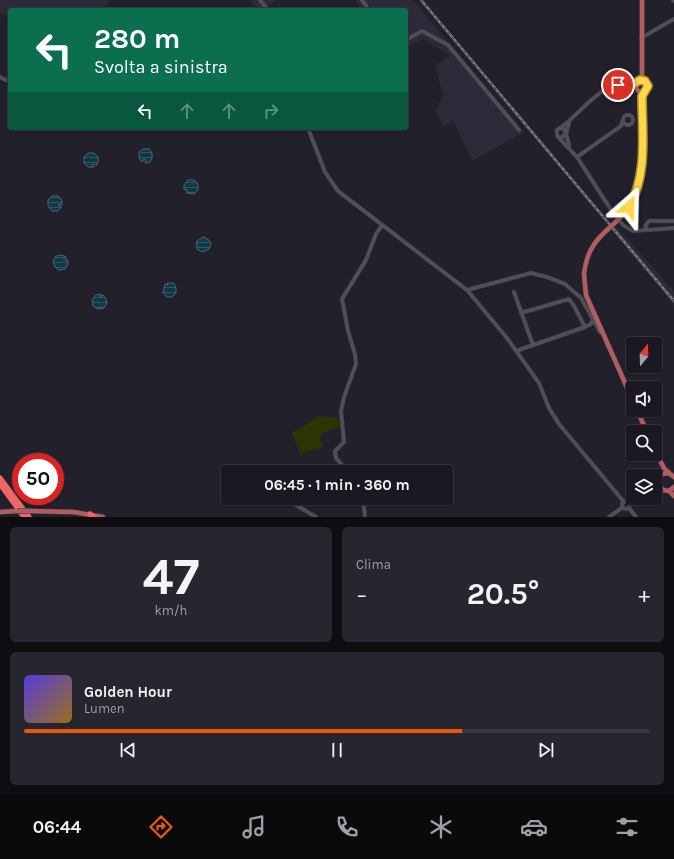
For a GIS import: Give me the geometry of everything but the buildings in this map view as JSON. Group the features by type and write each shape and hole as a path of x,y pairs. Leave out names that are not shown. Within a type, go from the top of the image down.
{"highway":[{"path":"0,478 29,517"},
{"path":"0,484 24,517"}],"main road":[{"path":"626,385 586,295 584,274 588,255 593,244 601,233 620,218 635,197 641,173 642,94 648,86 642,76 642,0"},
{"path":"642,76 636,88 642,94"},
{"path":"638,82 645,81"},
{"path":"660,463 672,475"},
{"path":"659,469 660,463"},
{"path":"662,478 672,475"},
{"path":"669,491 674,487"},
{"path":"663,490 669,491 674,496"},
{"path":"0,512 56,511 103,517"}],"street":[{"path":"260,0 266,8"},
{"path":"362,0 368,8"},
{"path":"641,38 674,19"},
{"path":"408,39 422,31 443,41 519,130"},
{"path":"638,82 628,85 618,85 602,92 556,133 577,157 623,226 633,231 674,228"},
{"path":"628,85 636,88"},
{"path":"577,157 621,126 632,124 633,118 627,115 621,126"},
{"path":"559,138 562,138 566,134 570,120"},
{"path":"623,120 627,124"},
{"path":"560,128 564,129 570,148"},
{"path":"309,130 330,182 338,191 467,290 516,351 539,383 549,408 559,424 624,502 623,507 609,517"},
{"path":"646,230 645,224 649,221 674,221"},
{"path":"342,465 336,458 335,451 344,442 341,411 344,397 356,364 342,299 366,260 376,234 382,225"},
{"path":"467,290 531,273 557,280 573,290 587,305 598,328 604,334"},
{"path":"514,292 533,345"},
{"path":"522,313 569,299 585,327"},
{"path":"516,351 585,327 591,324 593,318"},
{"path":"585,327 592,326 598,328"},
{"path":"296,505 316,517"},
{"path":"364,505 365,517"},
{"path":"623,507 626,509 629,508 636,517"}],"shaded area":[{"path":"0,0 110,0 104,8 8,8 8,18 0,12"},
{"path":"250,0 276,0 264,8 256,8"},
{"path":"355,0 413,0 524,132 472,161 453,120 444,127 435,111 443,95 435,66 449,55 423,39 408,48 408,8 361,8"},
{"path":"615,225 674,291 674,305 610,229"}],"green space":[{"path":"319,416 339,418 340,427 323,433 320,438 323,447 305,452 301,456 292,433"}],"water":[{"path":"143,149 149,149 152,153 150,162 145,163 146,160 144,159 142,162 139,158 139,152"},
{"path":"88,153 94,153 98,157 96,166 94,164 92,165 94,167 88,167 84,163 84,157"},
{"path":"188,180 194,180 198,184 198,190 194,194 187,193 187,189 184,190 184,185"},
{"path":"52,196 58,196 62,200 62,205 58,205 62,207 58,211 52,211 48,206 48,200"},
{"path":"203,237 209,240 211,244 209,249 203,252 198,250 196,245 198,244 196,242"},
{"path":"62,255 66,257 65,260 68,260 68,264 65,269 59,270 55,267 53,261 56,256"},
{"path":"167,283 173,283 176,287 176,293 172,297 167,297 163,292 165,284 168,285"},
{"path":"101,294 100,297 103,295 107,303 104,308 98,309 93,306 92,300 96,295"}],"railway":[{"path":"421,0 674,301"}],"route":[{"path":"618,85 632,85 640,80 645,81 648,84 647,90 642,94 642,146 639,186 629,207"}]}
